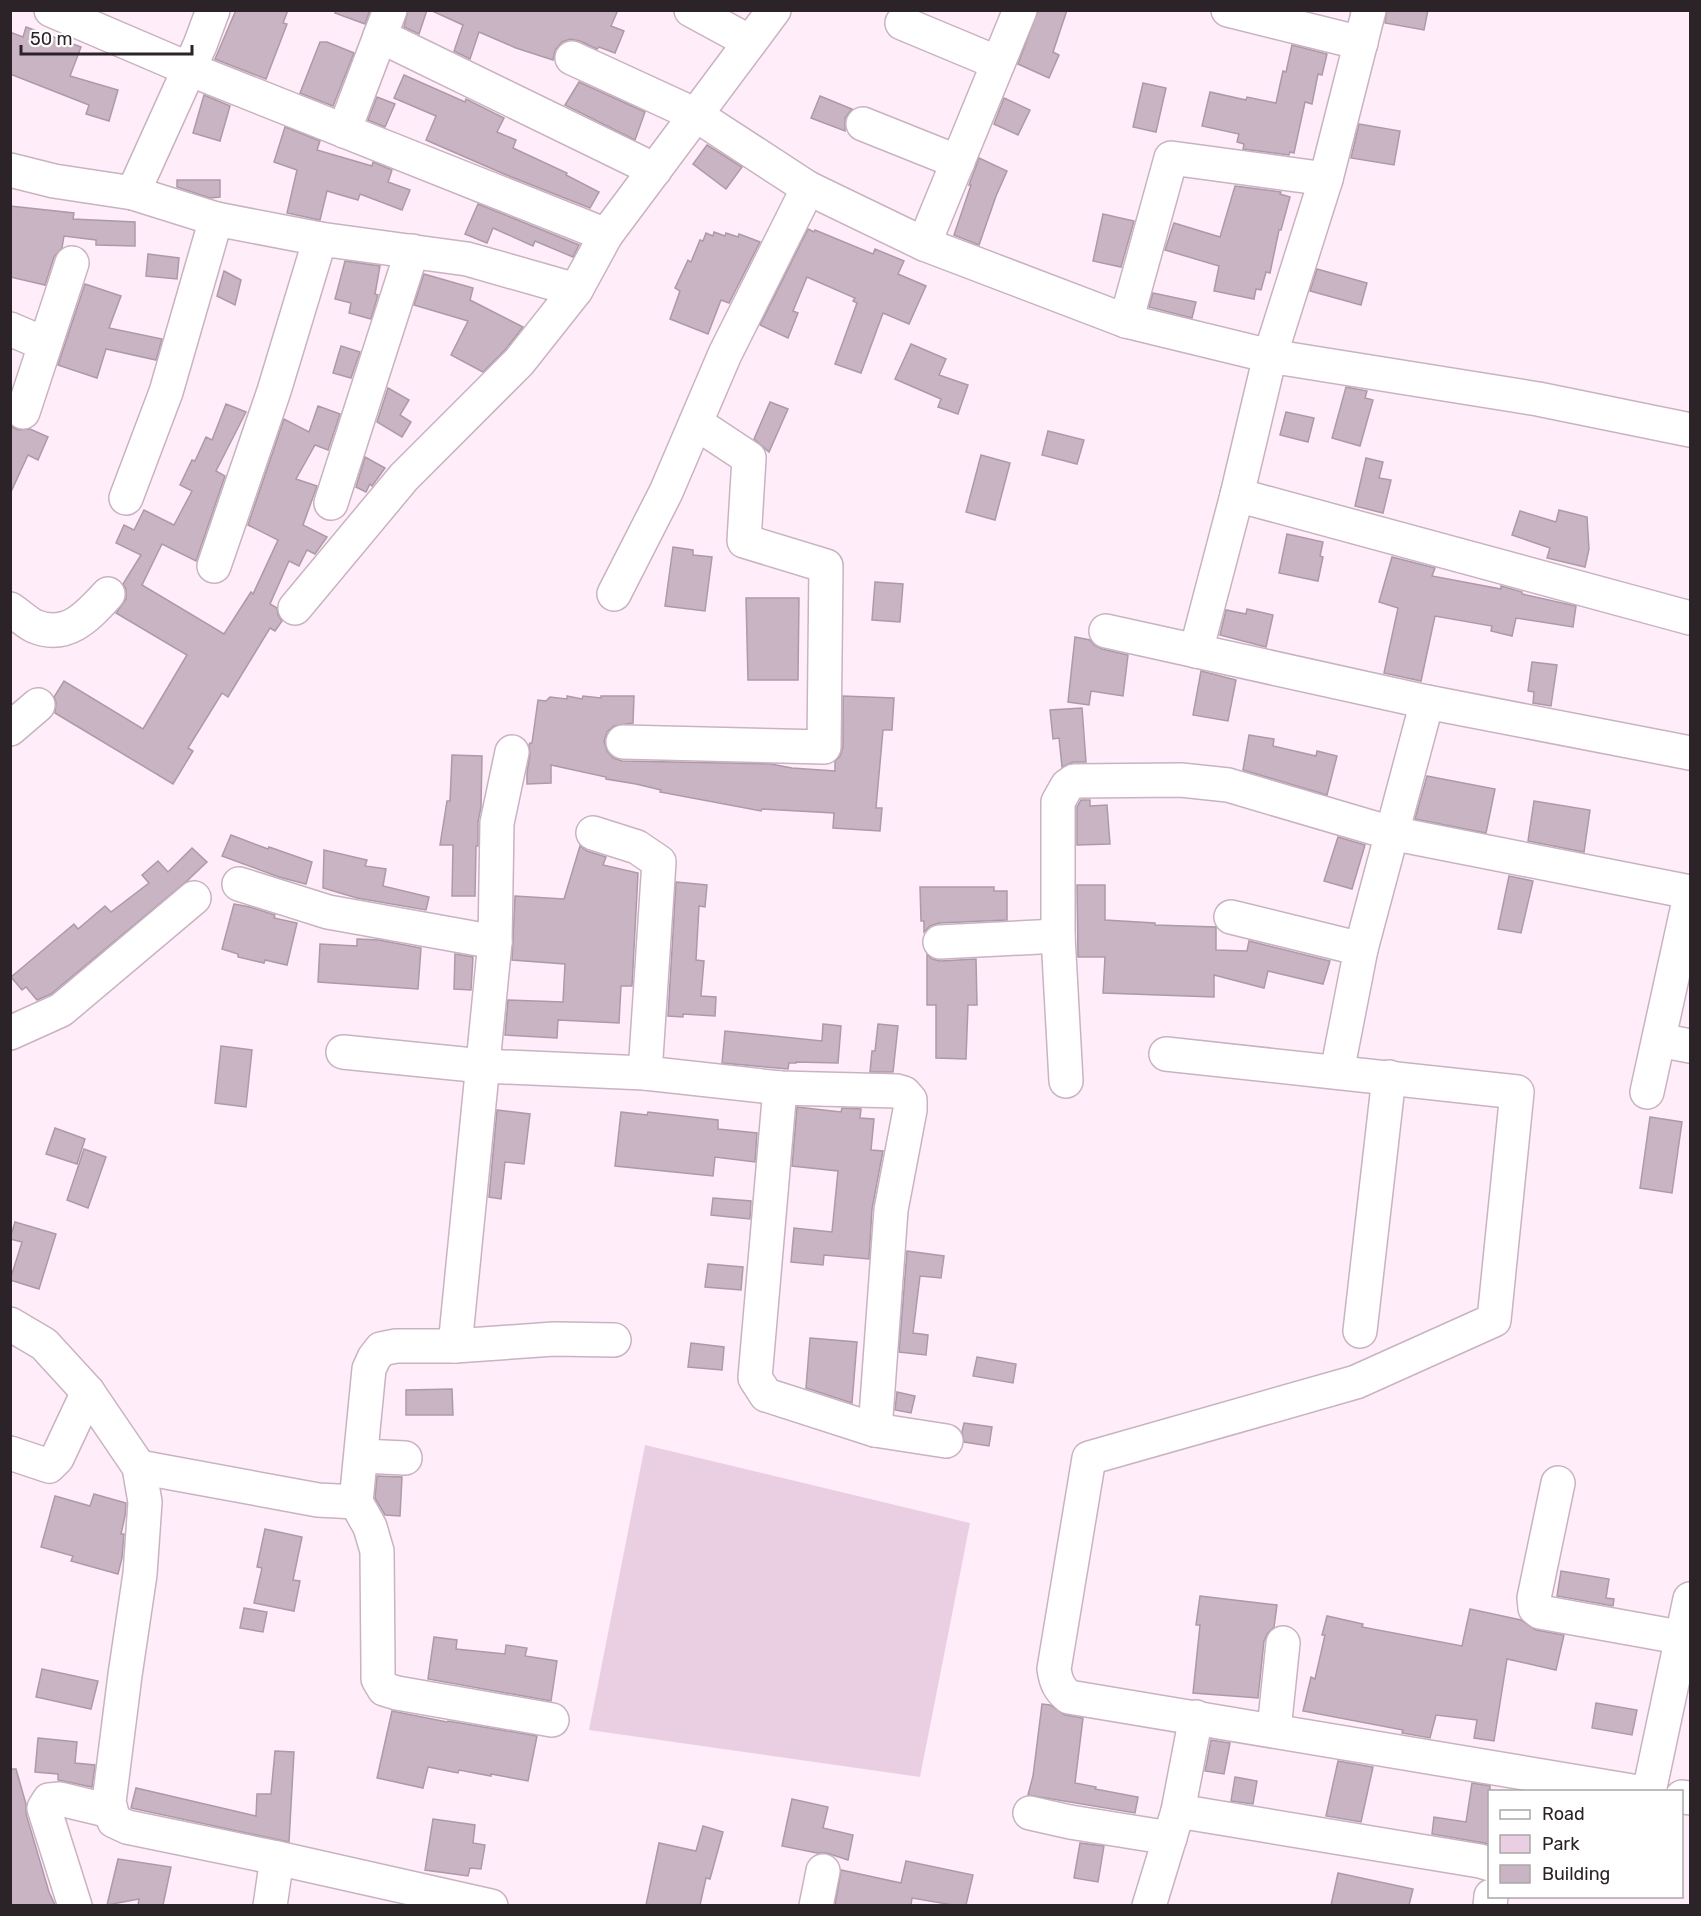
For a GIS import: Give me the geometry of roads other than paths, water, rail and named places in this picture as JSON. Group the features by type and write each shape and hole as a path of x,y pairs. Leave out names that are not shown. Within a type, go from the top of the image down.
{"street":[{"path":"51,10 189,69 606,235"},
{"path":"133,192 213,10"},
{"path":"692,10 750,42"},
{"path":"296,608 404,477 519,362 576,290 606,235 774,10"},
{"path":"924,244 1020,10"},
{"path":"1228,10 1361,43"},
{"path":"1196,651 1237,495 1270,356 1326,179 1369,10"},
{"path":"344,131 385,23 656,170"},
{"path":"902,23 998,63"},
{"path":"572,58 696,115 808,188 924,244 1126,321 1270,356 1538,399 1690,430"},
{"path":"862,124 958,162"},
{"path":"1126,321 1172,158 1326,179"},
{"path":"10,170 54,181 133,192 216,219 320,239 467,259 576,290"},
{"path":"614,594 666,492 725,354 808,188"},
{"path":"126,498 166,392 216,219"},
{"path":"214,566 274,391 320,239"},
{"path":"331,502 412,251"},
{"path":"23,412 72,263"},
{"path":"10,329 45,344"},
{"path":"623,742 824,747 826,566 744,542 749,458 696,423"},
{"path":"1237,495 1690,618"},
{"path":"10,609 34,626 66,629 85,619 108,594"},
{"path":"1106,631 1427,702 1690,753"},
{"path":"1337,1072 1361,949 1427,702"},
{"path":"10,729 38,705"},
{"path":"455,1346 495,942 497,823 512,752"},
{"path":"1066,1081 1058,936 1058,802 1067,786 1074,781 1181,780 1228,785 1392,833 1690,892"},
{"path":"593,833 637,847 659,862 645,1073"},
{"path":"239,884 328,912 495,942"},
{"path":"1647,1092 1690,897"},
{"path":"10,1033 61,1010 194,898"},
{"path":"1232,917 1361,949"},
{"path":"940,942 1058,936"},
{"path":"1659,1040 1690,1046"},
{"path":"343,1052 483,1066 645,1073 780,1088 897,1090 904,1093 910,1100 910,1110 891,1210 875,1430"},
{"path":"1166,1054 1517,1092 1494,1320 1356,1382 1089,1458 1054,1669 1056,1682 1061,1691 1069,1697 1632,1790"},
{"path":"1360,1331 1389,1077"},
{"path":"780,1088 755,1378 766,1395 875,1430 946,1441"},
{"path":"10,1324 44,1344 88,1392 139,1467 145,1502 140,1574 109,1802 114,1821 126,1827 491,1905"},
{"path":"552,1720 397,1693 384,1689 378,1678 377,1551 370,1527 356,1502 369,1369 381,1349 396,1346 614,1340"},
{"path":"10,1454 49,1466 57,1458 88,1392"},
{"path":"361,1456 405,1458"},
{"path":"139,1467 318,1500 356,1502"},
{"path":"1558,1483 1534,1598 1535,1608 1540,1612 1686,1638"},
{"path":"1649,1790 1686,1638 1690,1599"},
{"path":"1274,1730 1283,1643"},
{"path":"1149,1905 1174,1824 1196,1718"},
{"path":"75,1905 44,1808 49,1800 60,1799 110,1811"},
{"path":"1030,1813 1070,1822 1174,1824 1488,1863"},
{"path":"270,1905 277,1858"},
{"path":"816,1905 823,1871"}]}
